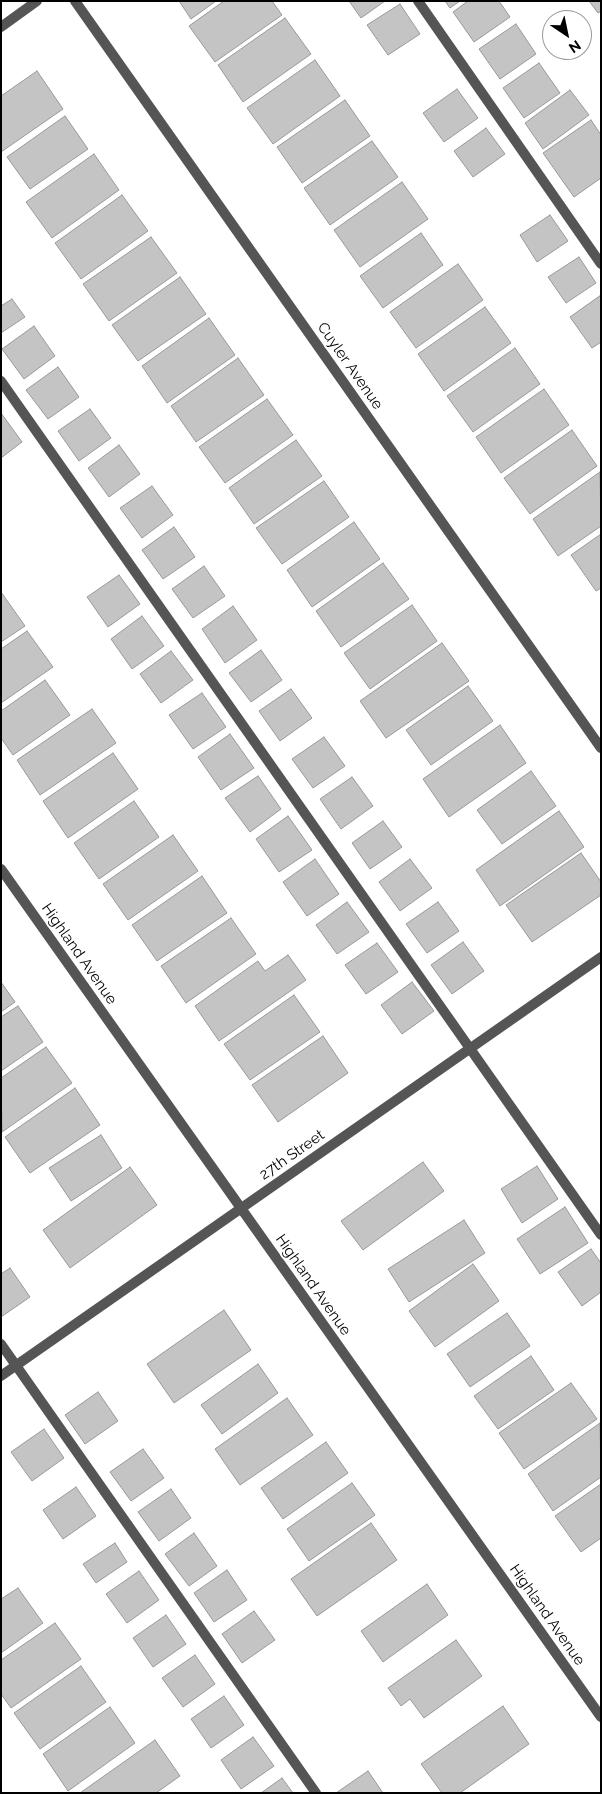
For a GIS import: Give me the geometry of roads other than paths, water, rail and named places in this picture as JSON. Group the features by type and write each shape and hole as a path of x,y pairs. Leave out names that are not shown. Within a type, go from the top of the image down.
{"street":[{"path":"1,27 38,1"},
{"name":"Cuyler Avenue","path":"75,1 601,748"},
{"path":"418,1 601,264"},
{"path":"1,381 601,1235"},
{"name":"Highland Avenue","path":"1,869 601,1717"},
{"name":"27th Street","path":"1,1376 601,957"},
{"path":"1,1344 316,1793"}]}
